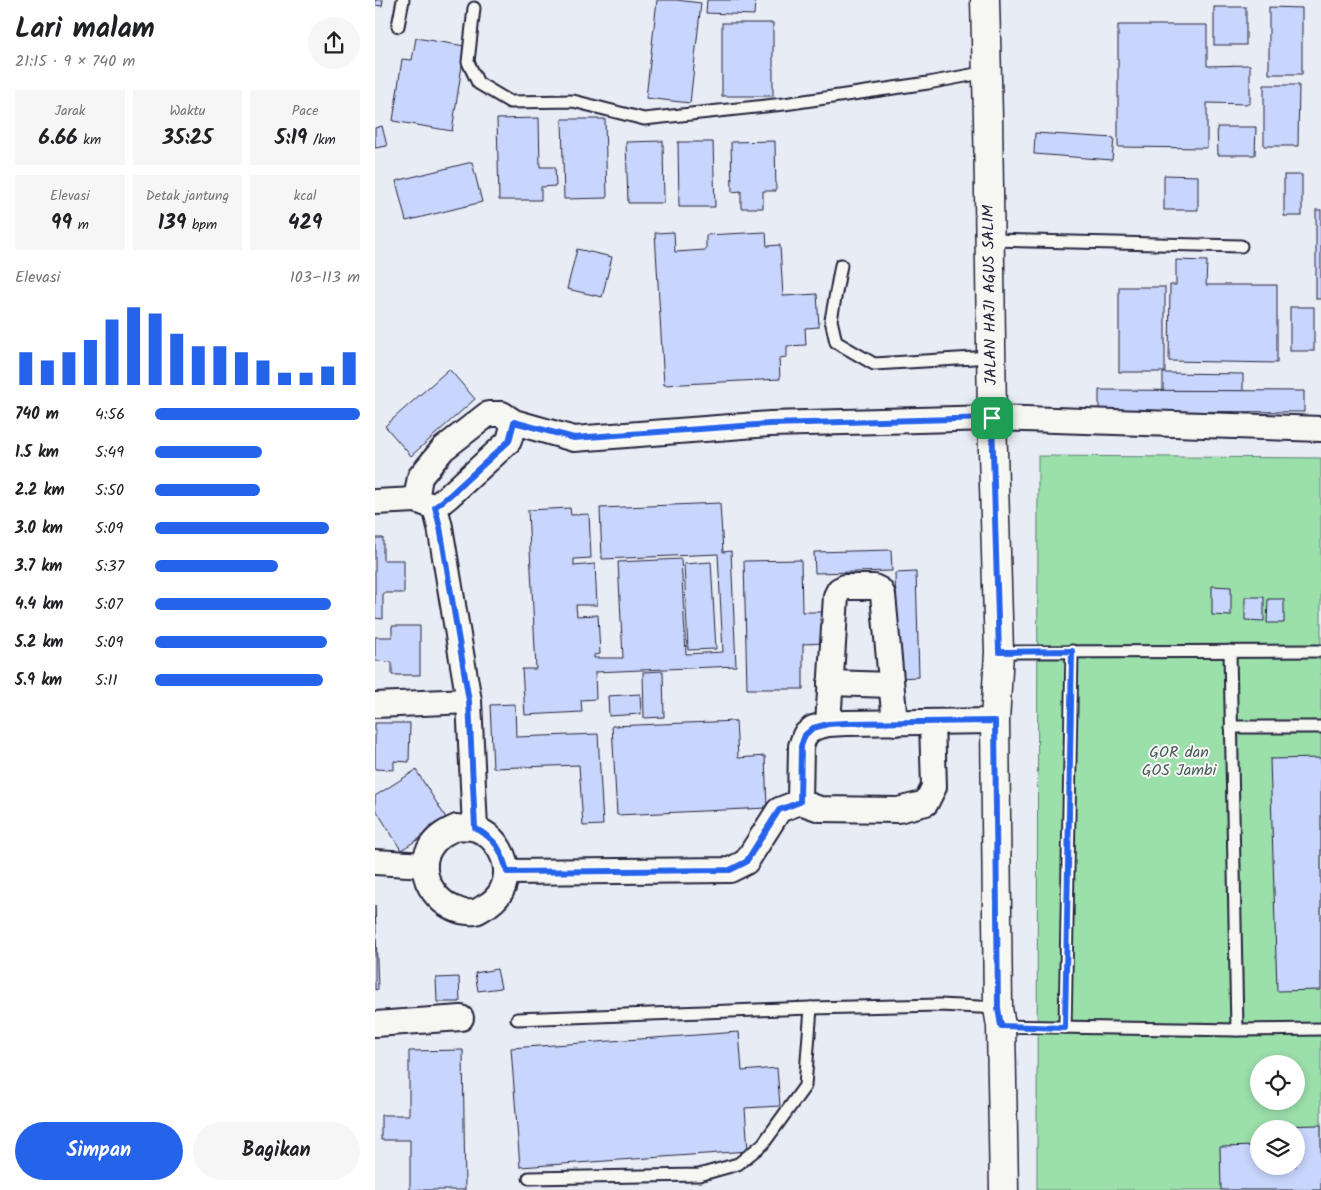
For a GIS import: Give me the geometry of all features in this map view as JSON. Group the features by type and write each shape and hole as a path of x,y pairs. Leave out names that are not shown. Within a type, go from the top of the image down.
{"main road":[{"name":"JALAN HAJI AGUS SALIM","path":"985,0 992,418 999,652 995,721 1004,1190"}],"street":[{"path":"475,828 469,701 440,527 425,503 420,477 443,449 488,414 502,414 514,422 574,438 770,424 992,418 1321,429"},
{"path":"375,502 425,503 449,496 509,441 514,422"},
{"path":"828,724 836,596 839,590 845,587 874,587 880,590 883,595 895,722"},
{"path":"830,684 891,685"},
{"path":"375,706 469,701"},
{"path":"800,802 801,746 805,735 813,728 828,724 995,721"},
{"path":"507,872 730,870 746,862 779,810 800,802 819,810 899,810 926,803 933,787 932,722"},
{"path":"457,827 475,828 489,836 502,852 507,872 503,889 493,902 477,912 459,912 440,901 427,883 425,865 429,848 441,835 457,827"},
{"path":"375,862 425,865"},
{"path":"375,1024 461,1018"}],"lane":[{"path":"398,26 403,0"},
{"path":"475,8 468,62 478,82 510,102 573,101 644,118 784,104 987,72"},
{"path":"989,240 1241,246"},
{"path":"841,265 831,320 836,342 853,353 874,364 991,357"},
{"path":"1065,1028 1072,651"},
{"path":"1230,651 1237,1030"},
{"path":"999,652 1321,651"},
{"path":"1231,727 1321,727"},
{"path":"517,1019 811,1008 940,1006 1065,1028 1321,1029"},
{"path":"529,1178 699,1174 738,1164 763,1144 805,1086 811,1008"}],"green space":[{"name":"GOR dan GOS Jambi","path":"1038,456 1321,458 1321,1190 1037,1190"}],"building":[{"path":"375,0 383,0 382,6 375,5"},
{"path":"657,0 701,3 690,103 646,98"},
{"path":"707,0 755,0 754,15 706,13"},
{"path":"1214,7 1246,7 1246,45 1214,45"},
{"path":"1269,7 1302,8 1302,74 1269,74"},
{"path":"722,23 773,23 773,96 722,96"},
{"path":"1118,25 1207,25 1207,66 1250,65 1250,104 1207,103 1207,148 1118,147"},
{"path":"416,38 465,46 452,131 393,121 402,59 412,60"},
{"path":"1264,85 1299,85 1298,146 1264,146"},
{"path":"539,118 540,167 555,167 556,186 541,187 541,200 499,200 497,119"},
{"path":"562,119 605,119 607,198 564,199"},
{"path":"382,126 387,146 375,148 375,128"},
{"path":"1217,127 1256,127 1255,155 1218,155"},
{"path":"1035,133 1114,138 1112,160 1034,154"},
{"path":"663,141 664,203 628,203 626,142"},
{"path":"775,141 776,191 763,191 763,208 741,208 741,191 732,192 731,142"},
{"path":"678,142 713,142 715,207 679,207"},
{"path":"472,162 482,202 406,221 396,181"},
{"path":"1164,175 1198,176 1198,210 1164,210"},
{"path":"1284,175 1302,175 1302,216 1284,216"},
{"path":"1316,210 1321,210 1321,299 1316,299"},
{"path":"674,232 675,252 706,250 706,235 766,232 767,246 780,245 783,296 817,294 819,327 805,328 806,345 787,346 787,357 779,358 780,379 664,385 655,233"},
{"path":"577,249 612,257 602,297 567,289"},
{"path":"1176,260 1207,261 1206,285 1277,285 1277,363 1169,361 1170,285 1176,285"},
{"path":"1119,287 1165,287 1165,372 1119,372"},
{"path":"1290,307 1314,307 1314,351 1290,351"},
{"path":"449,369 475,399 411,456 385,426"},
{"path":"1163,373 1243,374 1243,391 1163,391"},
{"path":"1099,390 1304,391 1304,412 1099,411"},
{"path":"720,503 723,552 731,551 736,666 595,672 596,699 581,700 582,712 525,715 522,669 536,669 528,510 570,508 571,515 589,514 591,558 574,559 574,566 595,564 597,605 576,605 577,616 598,615 600,654 594,655 594,658 623,658 618,562 681,559 686,654 723,652 718,554 602,559 600,508"},
{"path":"375,538 383,538 383,560 404,560 404,593 383,593 383,619 375,618"},
{"path":"891,550 892,571 815,573 814,552"},
{"path":"801,560 802,612 824,612 825,643 803,644 803,689 747,689 744,561"},
{"path":"711,562 716,649 688,650 684,564"},
{"path":"916,572 919,677 898,678 895,573"},
{"path":"1212,586 1231,587 1231,616 1212,615"},
{"path":"1245,597 1264,597 1264,621 1245,620"},
{"path":"1268,599 1284,599 1284,623 1267,623"},
{"path":"392,626 420,626 420,675 392,675 392,662 375,661 375,637 392,637"},
{"path":"663,671 664,717 644,718 643,672"},
{"path":"640,694 641,714 609,716 608,696"},
{"path":"515,704 516,737 598,734 603,825 583,826 579,765 493,768 490,705"},
{"path":"736,721 738,758 765,756 767,808 617,815 612,726"},
{"path":"375,723 410,723 409,762 394,761 394,770 375,769"},
{"path":"1321,758 1321,990 1277,991 1270,759"},
{"path":"416,770 448,821 401,850 375,808 375,796"},
{"path":"375,905 378,989 375,990"},
{"path":"497,969 501,988 478,991 475,973"},
{"path":"459,977 460,1002 437,1002 436,978"},
{"path":"739,1032 742,1071 777,1068 780,1106 745,1108 748,1151 520,1167 511,1048"},
{"path":"463,1050 465,1190 410,1190 410,1140 381,1140 381,1115 409,1115 409,1051"},
{"path":"1305,1125 1321,1125 1321,1190 1221,1190 1220,1147 1250,1146 1250,1175 1305,1175"}],"route":[{"path":"992,418 999,652 1072,651 1065,1028 1001,1026 998,1008 995,721 846,723 828,724 813,728 805,735 801,746 800,802 779,810 746,862 730,870 530,870 507,872 502,852 489,836 475,828 469,701 435,507 509,441 514,422 574,438 770,424 992,418"}]}
